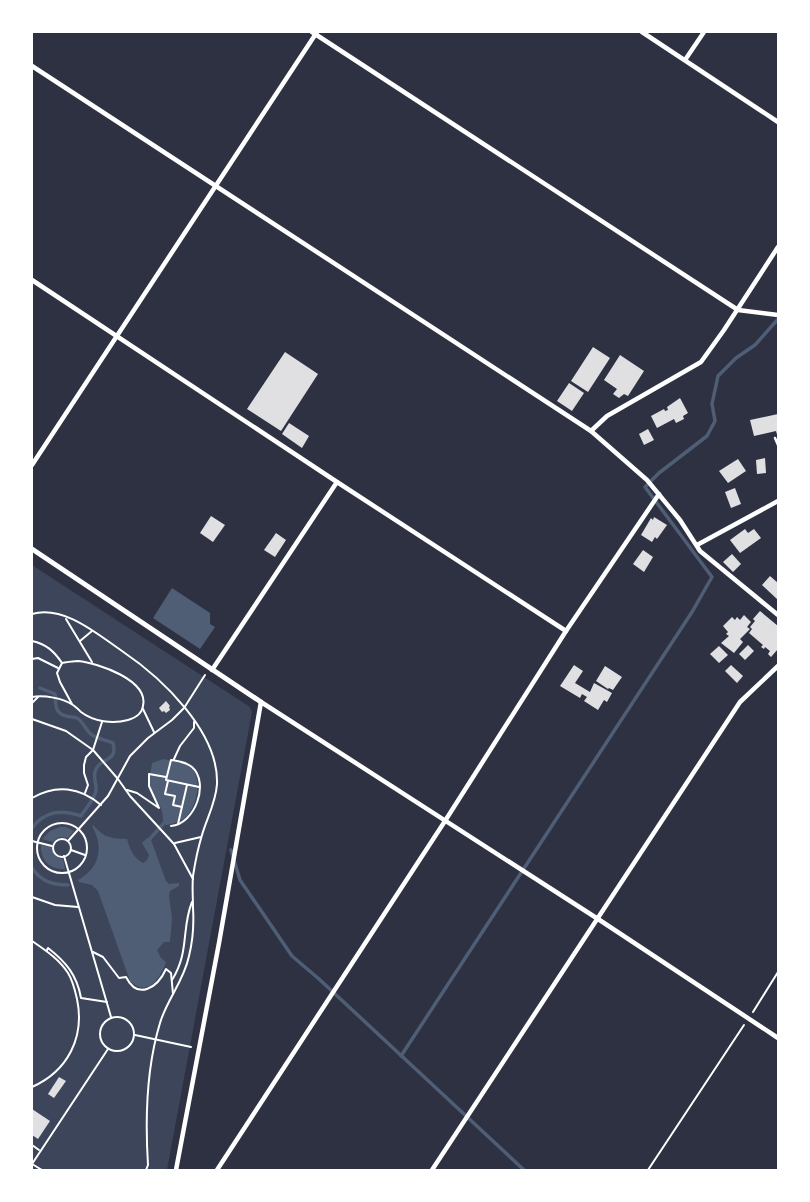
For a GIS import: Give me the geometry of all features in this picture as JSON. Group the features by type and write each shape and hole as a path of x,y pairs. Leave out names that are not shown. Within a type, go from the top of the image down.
{"street":[{"path":"32,465 315,32 738,310 779,314"},
{"path":"642,32 779,122"},
{"path":"685,60 704,32"},
{"path":"32,66 592,431 647,480 700,551 779,615"},
{"path":"592,431 607,416 701,362 779,247"},
{"path":"32,280 566,631"},
{"path":"212,670 337,482"},
{"path":"217,1171 566,631 659,495"},
{"path":"697,545 779,501"},
{"path":"32,550 779,1038"},
{"path":"432,1171 740,702 779,666"},
{"path":"176,1171 261,702"}],"lane":[{"path":"775,438 779,445"}],"path":[{"path":"32,614 54,613 65,617 126,653 148,671 194,721 208,745 214,764 217,784 213,807 201,837 193,879 190,953 185,974 160,1022 156,1040 147,1098 146,1171"},
{"path":"65,617 92,663"},
{"path":"79,642 92,631"},
{"path":"32,641 42,643 53,651 62,663"},
{"path":"32,659 38,658 59,669"},
{"path":"62,663 92,663 126,677 138,687 144,699 143,709 154,733"},
{"path":"62,663 57,673 72,704"},
{"path":"68,841 101,805 130,756 184,708 205,675"},
{"path":"32,703 39,696"},
{"path":"32,697 51,698 72,704 83,713 102,721 128,720 143,709"},
{"path":"32,719 66,731 93,750 174,844 193,879"},
{"path":"85,793 88,785 84,765 86,757 93,750 102,721"},
{"path":"182,807 173,805 175,796 165,794 167,779 172,760 194,728 194,721"},
{"path":"171,825 186,821 191,815 200,787 193,768 186,763 172,760"},
{"path":"126,790 137,793 159,808 149,786 149,774 200,787"},
{"path":"178,825 187,784"},
{"path":"32,798 46,792 69,789 85,793 101,805"},
{"path":"55,824 72,825 85,837 86,855 77,869 61,874 52,872 39,860 37,842 40,834 55,824"},
{"path":"174,844 201,837"},
{"path":"53,846 60,839 68,841"},
{"path":"32,841 53,846"},
{"path":"68,841 71,850"},
{"path":"53,846 55,853 61,856 67,855 71,850"},
{"path":"71,850 86,855"},
{"path":"64,856 111,1017"},
{"path":"32,897 55,905 79,907"},
{"path":"172,980 185,948 186,917 192,901"},
{"path":"32,941 61,963 69,975 75,989 80,1021 74,1046 60,1068 32,1087"},
{"path":"46,951 48,948 69,966 79,985 81,998 107,1002"},
{"path":"92,952 103,957 119,978 126,977 135,989 153,987 166,969 171,973 173,995"},
{"path":"648,1171 779,972"},
{"path":"111,1017 126,1019 134,1035 128,1046 121,1051 108,1049 100,1040 100,1029 111,1017"},
{"path":"134,1035 193,1047"},
{"path":"43,1171 32,1163 108,1049"},
{"path":"32,1145 41,1151"}],"shaded area":[{"path":"32,565 250,707 252,712 167,1170 32,1170"},
{"path":"172,588 210,613 210,624 215,627 200,649 153,618"},
{"path":"163,759 189,766 194,771 198,786 195,802 187,816 166,825 150,782 152,763"},
{"path":"93,825 108,836 127,839 132,852 143,863 149,855 142,843 147,838 151,840 166,881 169,884 179,883 179,886 170,891 169,896 172,918 170,942 164,942 157,950 166,962 157,980 148,987 136,986 130,981 98,891 92,885 78,880 91,869 98,856 98,842"},
{"path":"60,827 74,831 68,838 59,837 53,842 42,839 50,831"},
{"path":"41,845 52,847 55,855 63,859 65,869 55,868 47,863 42,855"}],"building":[{"path":"593,347 610,358 588,392 571,381"},
{"path":"285,352 318,374 281,431 247,409"},
{"path":"620,355 644,371 628,396 624,394 619,398 613,394 617,389 604,380"},
{"path":"569,383 584,393 572,411 557,401"},
{"path":"680,398 688,413 683,416 684,419 676,423 674,419 657,428 651,416 664,409 668,410 667,407"},
{"path":"778,414 778,438 776,431 754,436 750,420"},
{"path":"289,423 309,436 302,448 282,434"},
{"path":"648,429 654,440 644,445 639,434"},
{"path":"765,458 766,473 757,474 756,460"},
{"path":"738,459 746,471 728,483 719,471"},
{"path":"735,488 741,504 731,508 725,492"},
{"path":"211,516 225,525 213,542 200,533"},
{"path":"654,517 667,525 652,542 641,535"},
{"path":"745,529 748,533 754,529 761,538 740,553 730,540"},
{"path":"276,533 286,540 275,557 264,550"},
{"path":"643,550 653,557 644,572 633,564"},
{"path":"732,554 741,564 733,572 723,562"},
{"path":"770,576 778,583 778,600 762,585"},
{"path":"760,611 778,626 778,649 771,657 768,654 770,651 761,647 763,645 749,633 755,621 753,619"},
{"path":"744,615 751,622 747,627 750,629 740,639 743,642 734,653 721,643 729,636 723,626 732,617 740,620"},
{"path":"748,645 754,651 745,660 739,654"},
{"path":"719,646 728,655 719,663 710,654"},
{"path":"574,665 583,671 575,683 590,692 594,683 612,693 598,710 584,701 587,697 582,694 580,698 560,686"},
{"path":"731,665 743,676 737,683 725,671"},
{"path":"605,666 622,677 613,690 596,681"},
{"path":"166,701 170,710 166,713 159,708"},
{"path":"59,1077 66,1081 54,1098 48,1094"},
{"path":"32,1109 50,1121 38,1139 32,1135"}],"waterway":[{"path":"401,1056 692,612 712,577 645,487 707,436 715,421 712,404 718,376 736,358 755,345 778,319"},
{"path":"32,828 42,818 54,813 81,816 95,794 96,769 111,756 114,749 113,743 92,735 77,718 59,713 55,694 40,688"},
{"path":"147,842 164,823"},
{"path":"231,850 240,880 292,956 524,1170"},
{"path":"32,868 47,881 68,885"}]}
